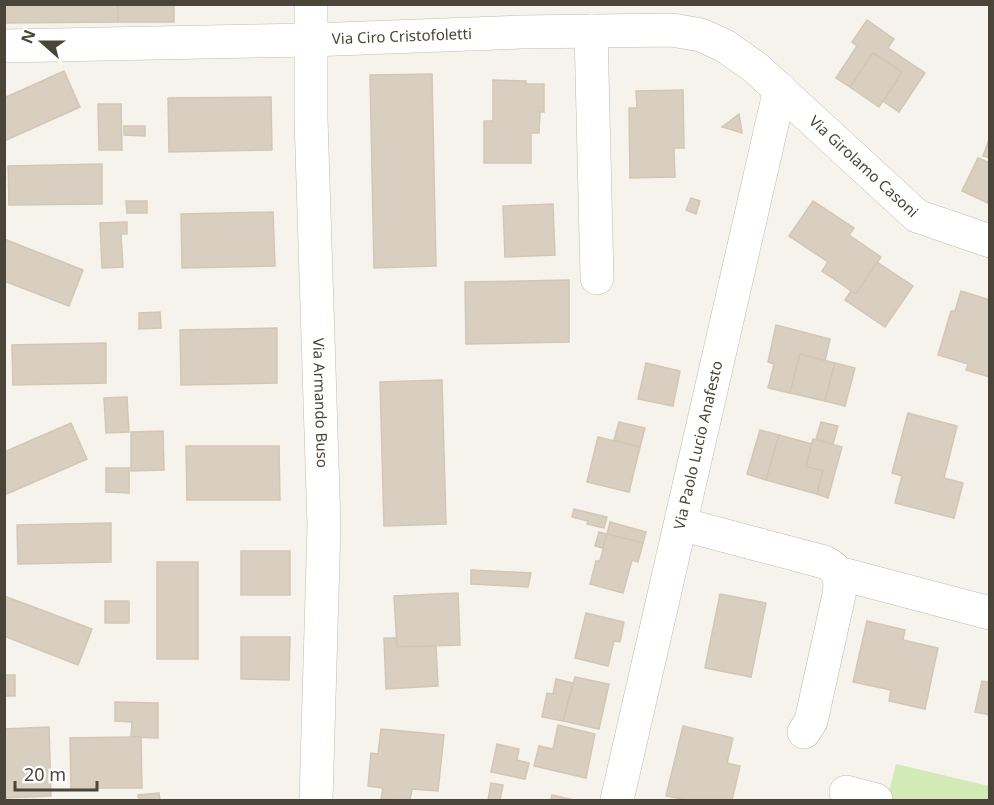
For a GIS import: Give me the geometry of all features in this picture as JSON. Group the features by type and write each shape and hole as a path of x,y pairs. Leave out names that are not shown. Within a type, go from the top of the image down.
{"street":[{"name":"Via Armando Buso","path":"311,4 311,118 324,526 316,801"},
{"name":"Via Ciro Cristofoletti","path":"4,46 672,30 701,35 725,46 780,89"},
{"path":"591,31 597,278"},
{"name":"Via Girolamo Casoni","path":"780,89 917,216 990,241"},
{"name":"Via Paolo Lucio Anafesto","path":"617,801 780,89"},
{"path":"681,524 824,562 833,566 838,573 840,581 836,606 811,721 804,732"},
{"path":"838,573 990,613"}],"green space":[{"path":"896,764 989,786 989,800 887,800"}],"building":[{"path":"4,4 118,4 118,22 4,23"},
{"path":"118,4 174,4 174,22 118,22"},
{"path":"867,20 894,39 888,48 925,73 899,112 883,101 902,72 873,53 850,87 836,78 857,46 852,42"},
{"path":"873,53 902,72 879,107 850,87"},
{"path":"64,71 80,107 4,141 4,98"},
{"path":"432,74 436,266 374,268 370,75"},
{"path":"493,80 544,84 544,112 540,112 539,133 531,133 531,163 484,163 484,121 493,121"},
{"path":"683,90 684,148 674,148 675,177 630,178 629,108 637,108 636,91"},
{"path":"271,97 272,150 169,152 168,98"},
{"path":"98,104 121,104 122,150 99,150"},
{"path":"739,114 742,133 722,127"},
{"path":"124,126 145,126 145,136 124,135"},
{"path":"990,140 990,158 983,156"},
{"path":"978,158 990,163 990,204 962,191"},
{"path":"102,164 102,204 9,205 8,166"},
{"path":"691,198 700,201 696,214 686,210"},
{"path":"126,201 147,201 147,213 127,213"},
{"path":"813,201 854,228 849,235 881,257 856,294 822,271 828,262 789,236"},
{"path":"553,204 555,255 505,257 503,206"},
{"path":"273,212 275,266 182,268 181,214"},
{"path":"127,222 127,234 121,234 123,267 102,268 100,223"},
{"path":"4,239 83,270 69,306 4,281"},
{"path":"877,262 913,286 885,327 845,300 851,291 856,294"},
{"path":"569,280 569,342 466,344 465,282"},
{"path":"961,291 990,300 990,377 966,370 968,364 938,355 951,311 955,311"},
{"path":"160,312 161,328 139,329 139,313"},
{"path":"776,325 830,339 825,361 800,354 790,393 768,388 774,364 768,362"},
{"path":"277,328 277,383 181,385 180,330"},
{"path":"106,343 106,383 13,385 12,345"},
{"path":"800,354 835,363 825,401 790,393"},
{"path":"646,363 680,371 673,406 638,399"},
{"path":"835,363 855,368 845,406 825,401"},
{"path":"442,380 446,524 384,526 380,382"},
{"path":"127,397 129,432 106,433 104,398"},
{"path":"908,413 957,426 944,478 963,483 954,518 895,503 902,476 892,473"},
{"path":"619,422 645,428 640,447 614,440"},
{"path":"821,422 838,426 833,444 816,439"},
{"path":"71,423 87,459 4,495 4,452"},
{"path":"760,430 779,435 766,480 747,474"},
{"path":"163,431 164,470 131,471 131,432"},
{"path":"779,435 812,444 806,466 823,471 817,494 766,480"},
{"path":"598,437 640,447 629,492 587,482"},
{"path":"813,439 842,447 828,498 817,494 823,471 806,466"},
{"path":"186,446 279,446 280,500 187,500"},
{"path":"106,468 129,468 129,493 106,492"},
{"path":"574,509 607,517 604,528 572,517"},
{"path":"610,522 646,532 643,543 607,534"},
{"path":"111,523 111,562 18,564 17,525"},
{"path":"599,532 607,534 603,548 595,546"},
{"path":"607,534 643,543 638,562 632,560 623,593 590,584 596,561 600,561"},
{"path":"241,551 290,551 290,595 241,595"},
{"path":"157,562 198,562 198,659 157,659"},
{"path":"471,570 531,573 528,587 471,584"},
{"path":"458,593 460,645 397,647 394,596"},
{"path":"720,594 766,603 751,677 705,668"},
{"path":"4,596 92,629 78,665 4,636"},
{"path":"105,601 129,601 129,623 105,623"},
{"path":"586,613 624,622 620,642 614,641 608,666 575,658"},
{"path":"867,621 905,630 903,640 938,648 925,709 889,701 891,690 853,682"},
{"path":"241,637 290,637 289,680 241,679"},
{"path":"384,638 396,638 397,647 436,646 438,686 386,689"},
{"path":"4,675 15,675 15,696 4,696"},
{"path":"990,675 990,715 975,712 982,681 988,682"},
{"path":"575,677 609,684 599,729 563,721"},
{"path":"556,679 573,683 563,721 542,717 547,693 553,694"},
{"path":"115,702 158,703 158,738 131,737 132,722 115,721"},
{"path":"558,725 595,734 586,778 534,766 539,746 553,749"},
{"path":"683,726 733,738 727,763 740,766 732,800 688,800 666,796"},
{"path":"49,727 51,796 4,798 4,729"},
{"path":"381,729 444,735 438,791 412,789 410,800 381,799 383,788 368,786 371,753 378,754"},
{"path":"141,737 142,788 71,788 70,738"},
{"path":"497,744 519,749 517,760 529,763 525,779 491,772"},
{"path":"491,783 503,785 500,800 488,800"},
{"path":"159,793 160,800 139,800 138,795"},
{"path":"552,795 574,800 551,800"}]}
